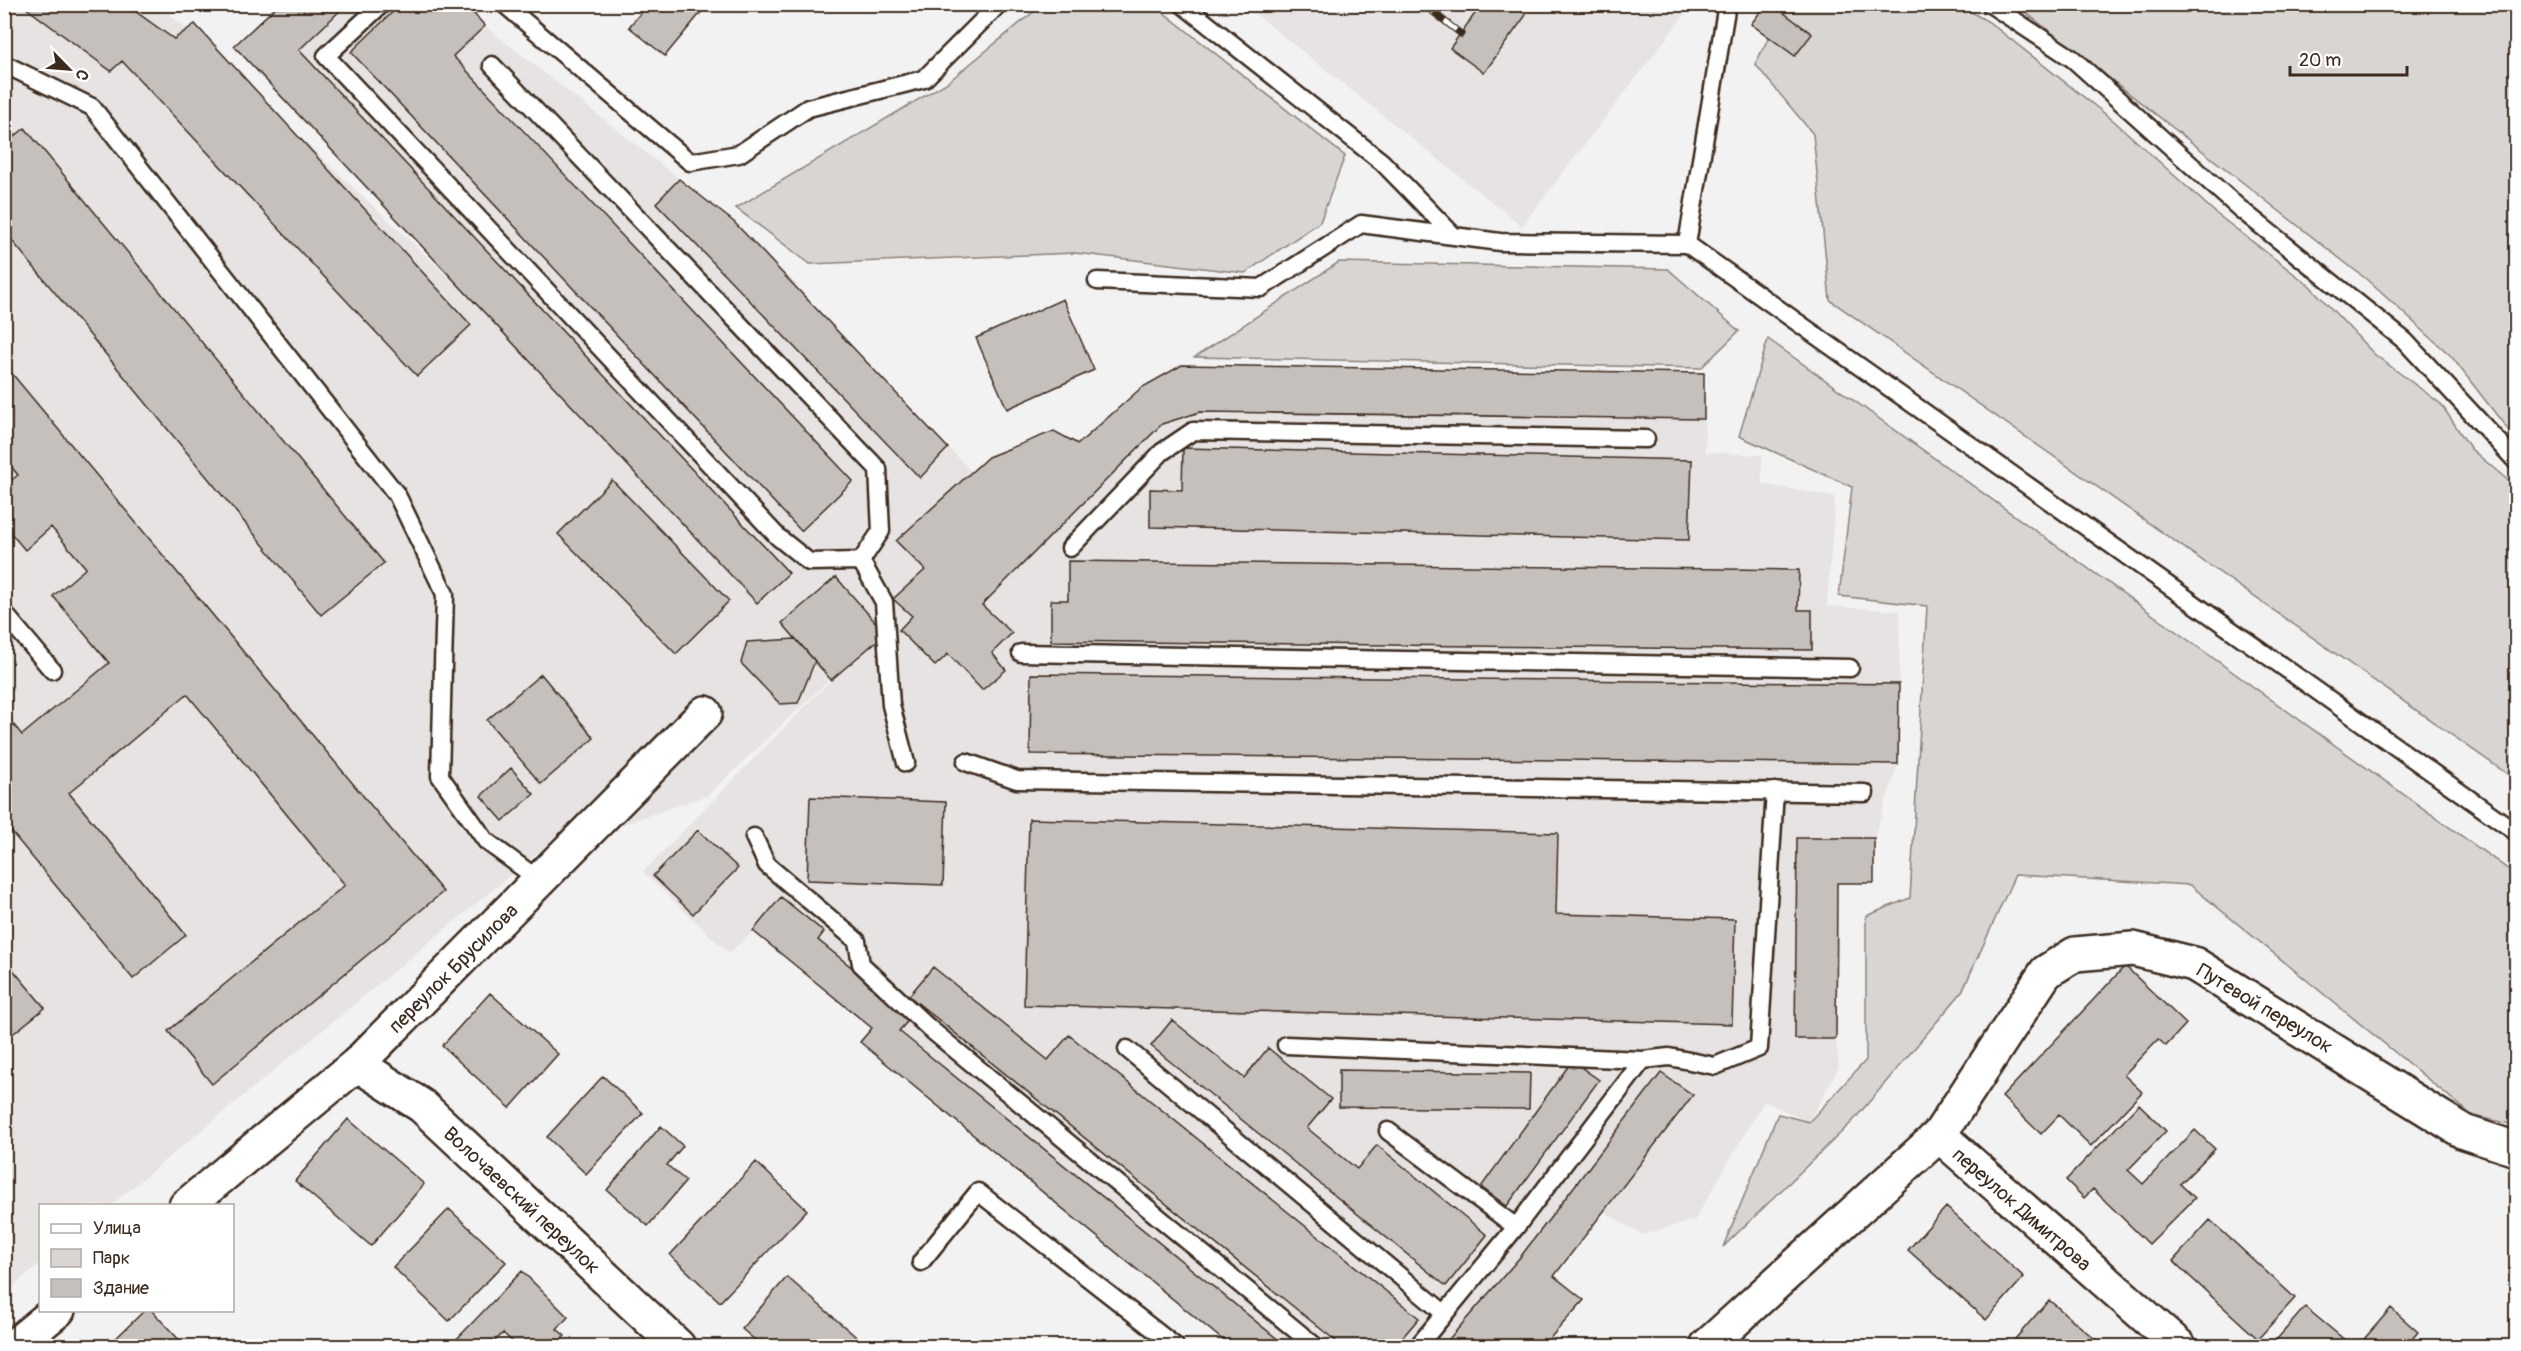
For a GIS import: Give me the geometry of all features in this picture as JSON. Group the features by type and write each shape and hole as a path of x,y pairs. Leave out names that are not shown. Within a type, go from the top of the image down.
{"street":[{"name":"переулок Брусилова","path":"188,1204 357,1064 705,713"},
{"name":"Путевой переулок","path":"1939,1136 2046,972 2075,954 2133,949 2194,964 2464,1131 2517,1149"},
{"name":"Волочаевский переулок","path":"357,1064 422,1106 678,1347"},
{"name":"переулок Димитрова","path":"1707,1347 1939,1136 2179,1347"},
{"path":"14,1347 57,1312"}],"lane":[{"path":"382,4 326,56 778,537 809,562 861,561"},
{"path":"504,4 690,162 740,154 808,108 924,79 999,4"},
{"path":"1182,4 1382,162 1454,237"},
{"path":"1687,244 1727,4"},
{"path":"1990,4 2073,59 2239,208 2404,341 2517,461"},
{"path":"4,64 92,107 397,495 446,594 440,776 486,841 539,880"},
{"path":"492,65 878,469 881,531 861,561"},
{"path":"1097,281 1262,288 1361,224 1500,242 1687,244 2517,831"},
{"path":"1070,548 1162,452 1193,431 1646,439"},
{"path":"861,561 884,602 891,705 906,763"},
{"path":"4,613 52,670"},
{"path":"1021,653 1850,668"},
{"path":"966,762 1017,780 1865,793"},
{"path":"1286,1045 1643,1060 1669,1057 1715,1066 1759,1048 1774,791"},
{"path":"754,837 767,865 857,941 861,964 928,1028 1315,1347"},
{"path":"1127,1048 1444,1313"},
{"path":"1418,1347 1516,1227 1643,1060"},
{"path":"1388,1131 1516,1227"},
{"path":"921,1262 978,1192 1175,1347"}],"shaded area":[{"path":"5,5 160,5 457,285 234,46 279,5 465,5 485,26 734,222 972,472 988,457 1054,431 1078,444 1141,388 1182,365 1704,373 1705,452 1762,455 1762,484 1835,497 1827,606 1900,611 1898,764 1874,838 1874,883 1837,883 1836,1039 1839,1067 1809,1122 1764,1101 1695,1220 1642,1235 1604,1211 1554,1276 1584,1300 1543,1346 1230,1346 860,1042 871,1028 754,931 729,953 643,872 831,680 877,640 869,642 708,795 536,854 112,1204 39,1204 39,1264 5,1293"},
{"path":"1244,5 1692,5 1522,226"}],"green space":[{"path":"1042,5 1154,5 1345,156 1320,222 1245,273 1075,253 810,264 736,208 948,82"},
{"path":"1786,5 1959,5 1989,22 2114,121 2218,215 2310,286 2374,354 2441,404 2471,449 2516,487 2516,780 1830,300 1813,134 1755,64"},
{"path":"2016,5 2516,5 2516,440 2451,356 2366,279"},
{"path":"1339,262 1668,269 1739,331 1701,368 1195,357"},
{"path":"1768,339 2516,875 2516,1125 2473,1116 2190,885 2015,875 1962,992 1853,1121 1723,1247 1778,1114 1809,1122 1866,1060 1866,916 1910,898 1927,606 1839,596 1852,487 1739,436"}],"building":[{"path":"21,4 125,4 174,39 195,24 471,325 417,376 122,61 111,71"},
{"path":"279,4 347,4 299,50 789,573 757,603 234,46"},
{"path":"401,4 465,4 485,26 453,56 853,481 801,531 351,52"},
{"path":"648,4 708,4 665,56 629,27"},
{"path":"1482,4 1511,4 1526,15 1484,73 1450,48"},
{"path":"1766,4 1772,4 1812,34 1795,56 1751,24"},
{"path":"25,128 384,563 321,615 4,231 4,145"},
{"path":"679,179 734,222 948,448 920,478 656,203"},
{"path":"1063,299 1094,370 1007,409 976,338"},
{"path":"4,364 443,892 212,1084 168,1031 345,885 187,694 69,793 186,935 133,979 4,823 4,713 22,735 109,663 53,596 86,568 51,527 25,550 4,525 4,486 18,475 4,458"},
{"path":"1182,365 1704,373 1704,419 1200,412 1162,424 982,605 1012,633 992,653 1006,670 982,690 948,654 935,666 899,630 912,616 893,599 925,570 896,541 988,457 1054,431 1078,444 1141,388"},
{"path":"1183,448 1692,460 1689,540 1150,527 1150,489 1182,490"},
{"path":"612,480 729,601 676,654 558,534"},
{"path":"1068,561 1799,570 1798,610 1812,610 1812,650 1051,641 1051,600 1068,600"},
{"path":"836,577 877,624 878,640 831,680 782,623"},
{"path":"796,639 815,661 798,703 780,704 741,663 747,642"},
{"path":"541,674 594,738 541,784 487,720"},
{"path":"1031,674 1899,684 1898,764 1030,754"},
{"path":"511,768 534,794 503,821 481,796"},
{"path":"810,797 946,802 943,885 807,880"},
{"path":"1029,819 1558,833 1556,914 1735,919 1732,1024 1024,1005"},
{"path":"698,830 738,868 693,914 653,876"},
{"path":"1797,838 1874,838 1874,883 1837,883 1836,1039 1795,1039"},
{"path":"781,897 824,932 818,940 912,1016 899,1031 1286,1346 1230,1346 860,1042 872,1028 753,931"},
{"path":"4,959 45,1008 4,1041"},
{"path":"2125,966 2186,1024 2166,1046 2158,1039 2124,1075 2142,1092 2091,1146 2059,1115 2041,1134 2002,1097"},
{"path":"933,967 1048,1060 1069,1035 1419,1318 1395,1346 1342,1346 909,996"},
{"path":"490,993 558,1054 510,1108 442,1046"},
{"path":"1172,1020 1244,1078 1268,1048 1331,1099 1307,1128 1357,1169 1377,1145 1487,1235 1446,1286 1151,1046"},
{"path":"1572,1061 1599,1080 1507,1206 1481,1187"},
{"path":"1339,1070 1530,1073 1529,1109 1339,1107"},
{"path":"1661,1073 1693,1095 1554,1276 1584,1300 1543,1346 1443,1346 1521,1256"},
{"path":"603,1076 643,1113 586,1174 547,1137"},
{"path":"2139,1104 2166,1131 2128,1170 2143,1184 2195,1130 2215,1149 2180,1184 2195,1198 2149,1244 2093,1189 2084,1198 2066,1180"},
{"path":"348,1119 424,1184 371,1246 295,1181"},
{"path":"661,1126 683,1146 667,1165 686,1181 648,1226 607,1190"},
{"path":"756,1162 807,1210 720,1302 670,1255"},
{"path":"1946,1207 2024,1277 1986,1320 1908,1250"},
{"path":"449,1209 506,1262 449,1321 393,1267"},
{"path":"2210,1220 2295,1298 2258,1339 2173,1261"},
{"path":"522,1271 568,1317 557,1329 565,1336 554,1346 517,1346 503,1333 490,1346 451,1345"},
{"path":"787,1277 862,1342 858,1346 762,1346 742,1329"},
{"path":"2049,1300 2103,1346 2009,1346"},
{"path":"2305,1307 2352,1346 2271,1346"},
{"path":"2391,1308 2418,1332 2406,1346 2358,1346"},
{"path":"143,1312 153,1312 185,1346 108,1346"}],"railway":[{"path":"1423,4 1461,34"}]}
